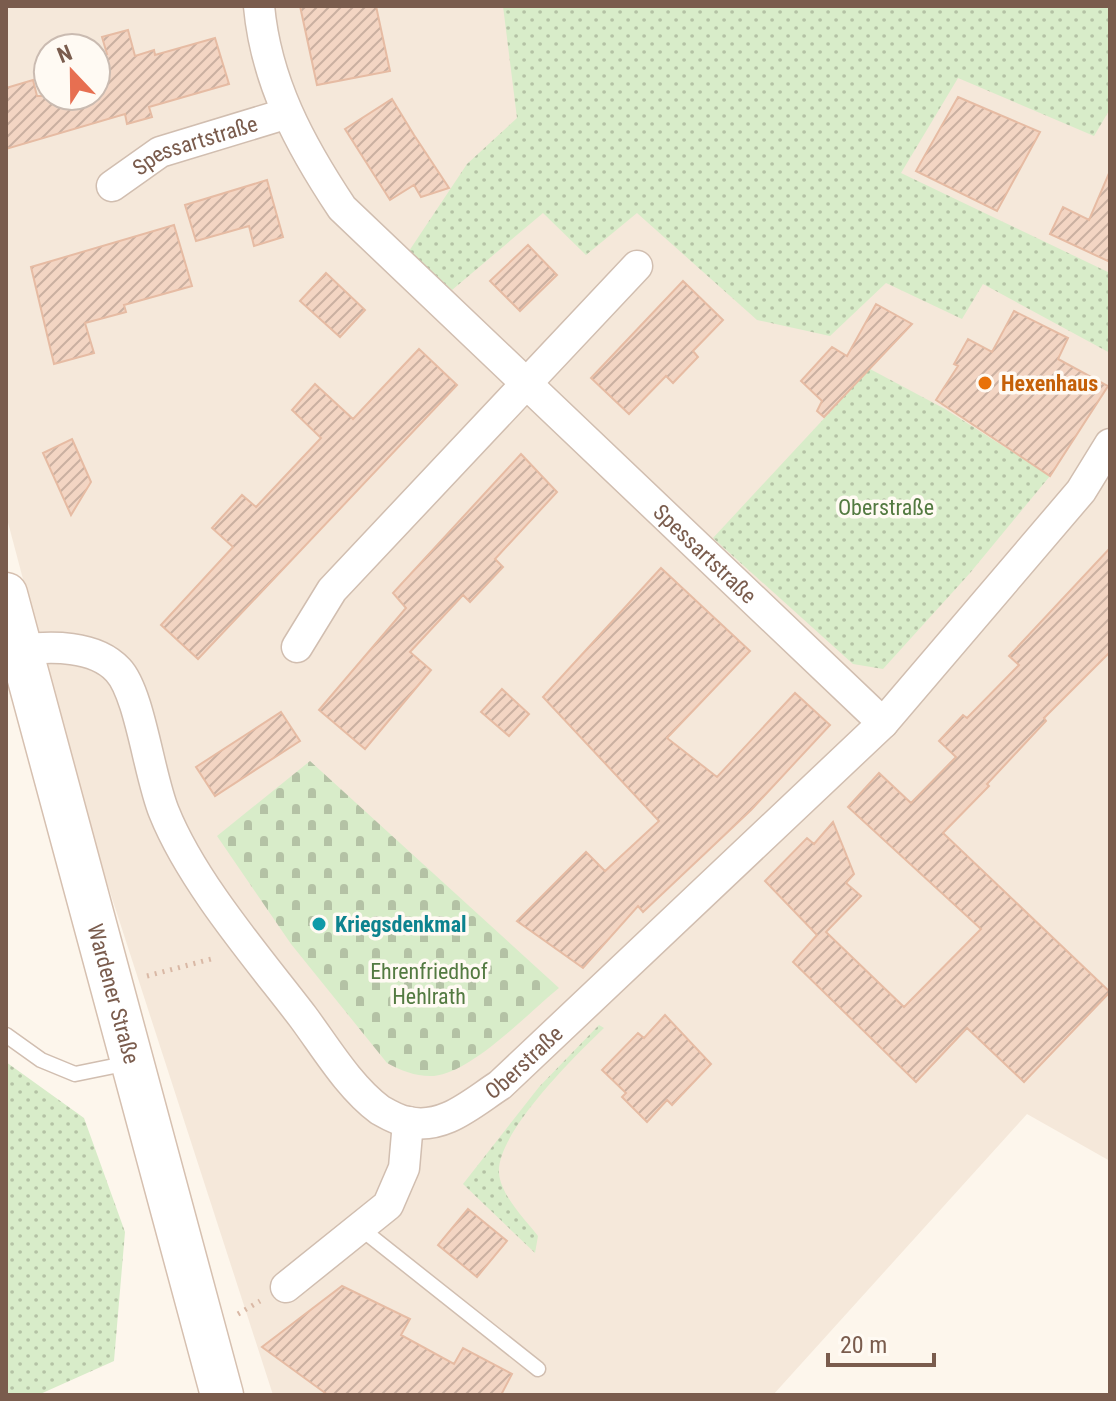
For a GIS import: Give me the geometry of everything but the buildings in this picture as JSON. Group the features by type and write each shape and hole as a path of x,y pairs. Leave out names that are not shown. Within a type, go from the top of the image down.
{"street":[{"name":"Spessartstraße","path":"259,6 262,32 285,114 342,208 883,723"},
{"name":"Spessartstraße","path":"112,186 160,152 285,114"},
{"path":"297,647 332,590 637,266"},
{"name":"Oberstraße","path":"408,1122 447,1120 500,1085 883,723 1053,525 1108,450"},
{"name":"Wardener Straße","path":"6,594 222,1395"},
{"path":"21,650 51,645 96,656 117,668 131,688 164,814 187,858 352,1081 381,1110 408,1122 404,1168 388,1205 286,1287"}],"lane":[{"path":"6,1035 41,1060 75,1074 133,1062"},
{"path":"359,1227 538,1369"}],"path":[{"path":"143,978 177,968"}],"shaded area":[{"path":"6,6 1110,6 1110,1161 1027,1114 773,1395 273,1395 88,824 6,515"}],"green space":[{"path":"503,6 1110,6 1110,109 1094,136 958,78 901,173 1110,273 1110,353 983,284 962,319 886,283 830,336 757,320 637,213 586,255 543,213 452,290 409,251 467,164 517,118"},
{"name":"Oberstraße","path":"870,369 945,409 1050,476 970,573 883,669 853,664 713,538"},
{"name":"Ehrenfriedhof Hehlrath","path":"310,761 559,988 466,1064 449,1072 422,1076 387,1063 291,944 217,836"},
{"path":"599,1025 604,1028 540,1096 510,1137 502,1156 501,1182 514,1207 538,1236 535,1253 463,1184 539,1087"},
{"path":"6,1062 84,1118 125,1232 114,1361 38,1395 6,1395"}],"place":[{"name":"Hexenhaus","path":"985,383"},
{"name":"Kriegsdenkmal","path":"319,924"}]}
